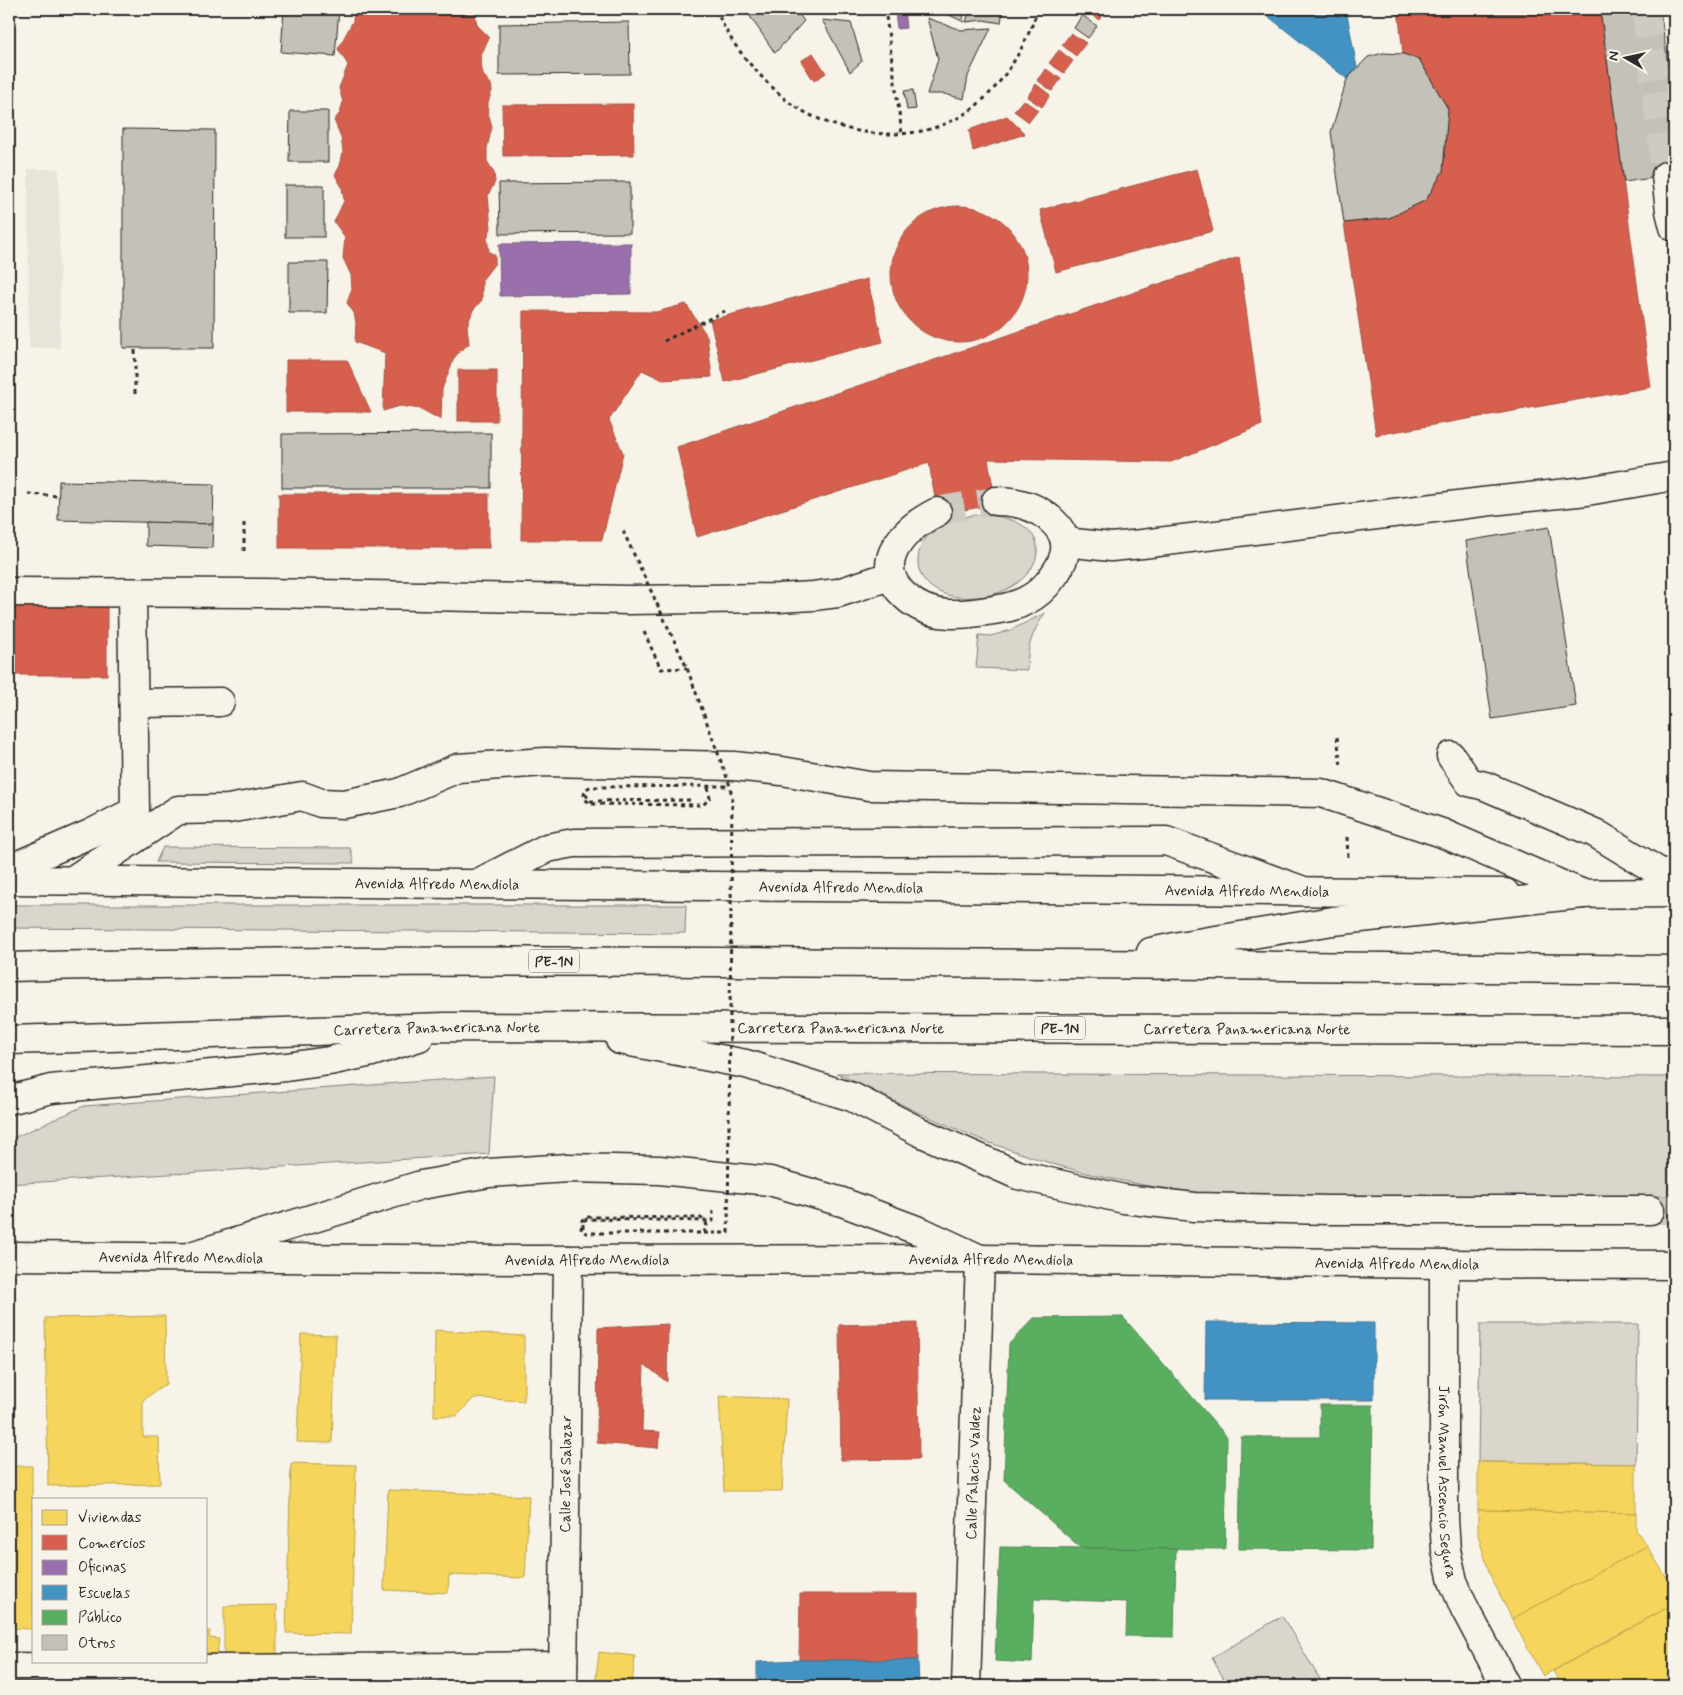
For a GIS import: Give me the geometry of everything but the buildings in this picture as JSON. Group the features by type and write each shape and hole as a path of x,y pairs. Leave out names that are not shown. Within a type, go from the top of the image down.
{"main road":[{"path":"1666,176 1674,227"},
{"path":"1065,542 1111,547 1142,544 1587,491 1674,476"},
{"path":"938,512 914,526 896,548 889,568 892,582 913,604 943,615 975,613 1010,607 1038,594 1051,580 1065,552 1065,542 1062,533 1055,523 1033,507 1008,501 996,501"},
{"path":"9,592 264,592 629,600 778,598 838,593 890,576"},
{"path":"9,869 92,833 135,811 132,592"},
{"path":"135,703 220,702"},
{"path":"1451,756 1469,782 1485,786 1595,833 1674,881"},
{"path":"73,880 178,810 228,809 286,788 321,803 344,804 399,794 458,768 545,762 734,766 782,771 869,786 1321,793 1442,833 1583,894"},
{"path":"478,883 547,848 574,843 1166,841 1305,891"},
{"name":"Avenida Alfredo Mendiola","path":"9,880 1583,894 1674,893"},
{"path":"1100,963 1185,945 1333,921 1583,894"},
{"name":"PE-1N","path":"9,967 426,961 1100,963 1674,970"},
{"path":"9,1100 51,1089 276,1068 329,1061 382,1049 446,1028"},
{"name":"Carretera Panamericana Norte","path":"9,1040 446,1028 1674,1030"},
{"path":"555,1028 746,1064 852,1097 920,1132 1018,1175 1124,1199 1204,1208 1650,1210"},
{"path":"184,1258 421,1185 489,1173 576,1168 660,1170 770,1181 842,1202 922,1232 980,1259"},
{"name":"Avenida Alfredo Mendiola","path":"9,1256 568,1260 980,1259 1674,1265"},
{"name":"Calle Palacios Valdez","path":"966,1686 980,1259"},
{"name":"Calle José Salazar","path":"563,1676 568,1260"},
{"name":"Jirón Manuel Ascencio Segura","path":"1444,1264 1444,1519 1446,1550 1453,1581 1465,1610 1506,1686"},
{"path":"9,1667 229,1668 563,1676"}],"path":[{"path":"716,9 730,38 741,54 766,82 790,103 838,126 862,131 902,134 937,128 970,111 985,98 1002,79 1015,60 1038,9"},
{"path":"885,9 902,134"},
{"path":"664,341 725,311"},
{"path":"135,348 135,394"},
{"path":"28,494 58,496"},
{"path":"244,522 244,551"},
{"path":"622,531 687,668 730,786 732,798 728,1233 586,1234 581,1230 582,1220 587,1218 701,1218 706,1222 707,1226 704,1232"},
{"path":"629,600 661,669 687,668"},
{"path":"708,788 710,798 703,805 591,804 584,795 586,789 590,787 730,786"},
{"path":"713,1209 713,1221"}],"shaded area":[{"path":"28,169 59,169 60,348 29,348"},
{"path":"973,515 1006,518 1026,528 1036,542 1036,558 1027,574 1010,587 987,596 950,596 936,590 925,581 919,567 920,548 926,538 936,529 954,520"},
{"path":"1045,613 1031,640 1027,670 976,668 979,635 991,636 1011,630"},
{"path":"163,847 350,848 354,863 156,862"},
{"path":"9,905 686,905 685,933 9,928"},
{"path":"837,1073 1674,1077 1674,1196 1385,1197 1218,1195 1155,1187 1102,1177 1056,1165 987,1142 917,1112"},
{"path":"494,1076 489,1154 9,1184 9,1140 84,1106"},
{"path":"1480,1324 1638,1324 1636,1464 1478,1462"},
{"path":"1282,1616 1324,1686 1228,1686 1212,1658"}],"tunnel":[{"path":"1646,9 1666,176"},
{"path":"937,512 996,501"},
{"path":"1650,1210 1674,1210"}]}
